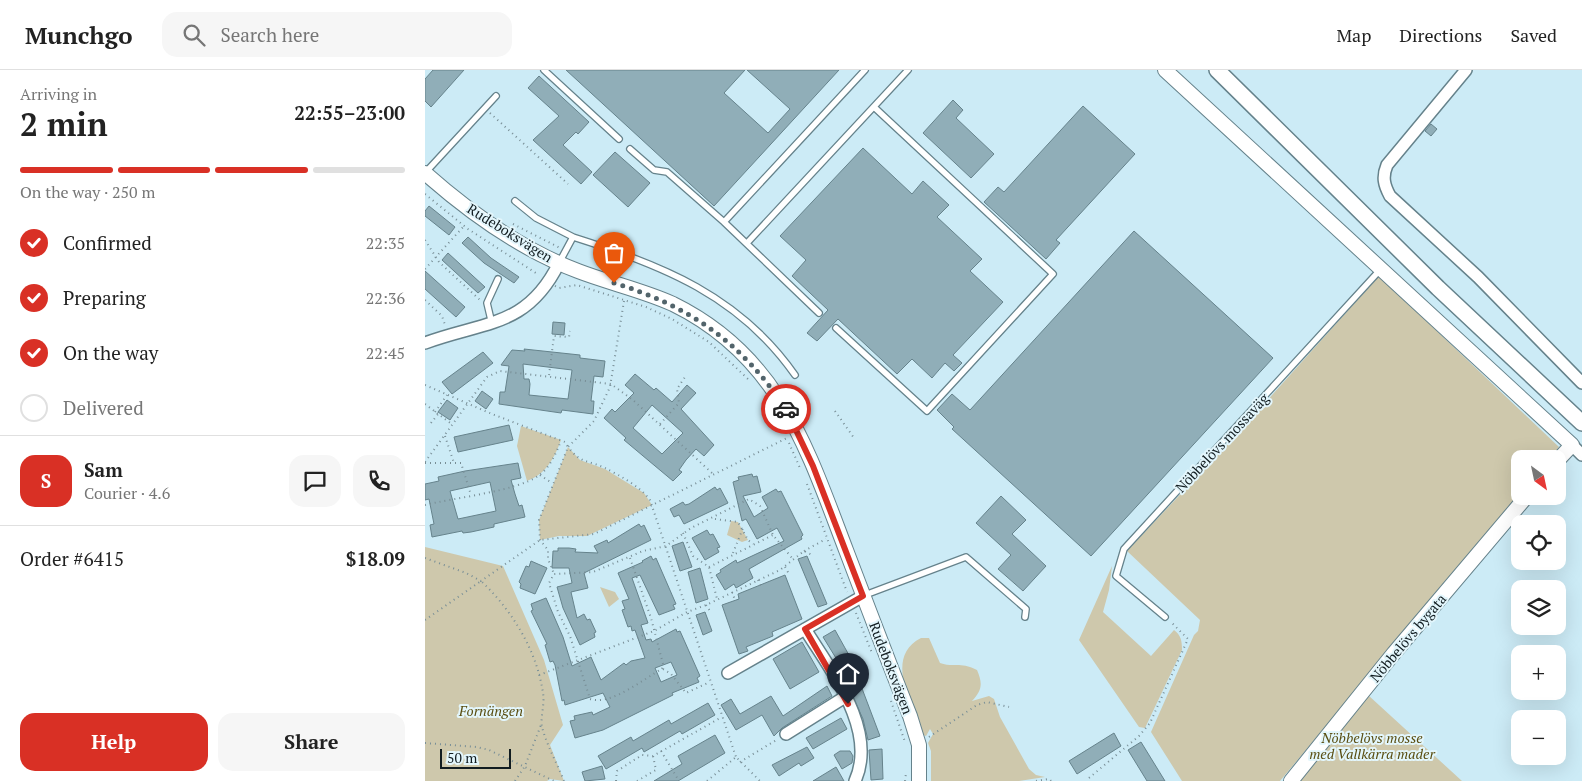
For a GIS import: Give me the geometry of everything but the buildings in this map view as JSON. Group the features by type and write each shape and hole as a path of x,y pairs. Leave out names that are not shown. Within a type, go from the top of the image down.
{"main road":[{"path":"1217,70 1432,282 1582,422"},
{"path":"1229,70 1438,275 1582,410"}],"street":[{"path":"1165,70 1582,455"},
{"path":"1466,70 1387,165 1383,174 1385,185 1390,196 1478,277 1582,383"},
{"name":"Rudeboksvägen","path":"425,173 474,212 525,246 563,257 691,314 730,342 760,372 788,411 799,433 910,716 919,745 919,781"},
{"path":"425,343 492,324 507,318 533,302 550,282 563,257"},
{"path":"1566,451 1572,445"},
{"name":"Nöbbelövs bygata","path":"1291,781 1401,645 1519,505"},
{"path":"728,673 863,596"},
{"path":"805,629 845,696 854,719 862,749 861,766 855,781"},
{"path":"786,734 845,696"}],"lane":[{"path":"544,70 619,138"},
{"path":"724,222 865,70"},
{"path":"747,243 907,70"},
{"path":"425,173 496,96"},
{"path":"836,328 927,411 1053,274 874,107"},
{"path":"630,148 654,170 667,172 747,243 819,312"},
{"path":"515,201 536,218 573,237 662,268 721,300 762,334 795,375"},
{"path":"563,257 573,237"},
{"name":"Nöbbelövs mossaväg","path":"1165,617 1116,576 1124,549 1381,269"},
{"path":"492,324 487,310 488,296 498,279"},
{"path":"863,596 966,557 1026,609 1025,617"}],"path":[{"path":"485,108 568,184"},
{"path":"425,194 465,226 559,288 577,285 646,307 696,333 722,353 755,386"},
{"path":"511,223 563,257"},
{"path":"425,269 465,226"},
{"path":"425,240 436,257 477,296 487,310"},
{"path":"425,300 443,316 445,328"},
{"path":"554,574 548,559 548,550 540,540 539,520 568,447 595,422 611,384 624,300"},
{"path":"549,376 554,336 569,336 570,331"},
{"path":"425,462 492,373 500,371 611,384 660,424 713,474"},
{"path":"660,424 679,403 677,389 685,377"},
{"path":"425,385 561,440 580,460 605,469 644,493 652,505 736,757 760,781"},
{"path":"431,423 447,395"},
{"path":"425,404 453,424"},
{"path":"835,411 854,438"},
{"path":"425,620 540,540 559,536 587,536 787,438 783,431"},
{"path":"445,435 454,463"},
{"path":"425,505 519,485 540,475 556,453 561,440"},
{"path":"425,462 461,463 471,495"},
{"path":"540,475 553,484"},
{"path":"554,574 593,572 643,551 665,546 683,533 741,502 754,500 764,512 773,535 792,558"},
{"path":"713,518 738,522 748,540 753,544"},
{"path":"733,554 743,528"},
{"path":"683,533 693,556 709,567 717,600"},
{"path":"709,567 773,535"},
{"path":"539,675 654,630 687,612 717,600 785,567 792,558 827,538"},
{"path":"804,551 812,555"},
{"path":"425,558 466,573 481,581 512,618 526,641 539,675 544,704 541,725 525,766 515,781"},
{"path":"630,558 654,630 663,664 662,669"},
{"path":"785,567 789,574"},
{"path":"554,574 549,582 558,612 570,636 590,700 596,702 606,701 662,669"},
{"path":"758,580 761,587"},
{"path":"732,592 735,600"},
{"path":"706,605 709,611"},
{"path":"1089,778 1139,736 1150,723 1188,639 1165,617"},
{"path":"662,669 671,674 686,693 710,682"},
{"path":"925,741 977,705 987,702 1009,707"},
{"path":"616,781 617,771 642,755 653,756 722,717"},
{"path":"541,725 564,781"},
{"path":"740,762 786,734"},
{"path":"425,743 477,746 525,766 554,781"},
{"path":"661,751 679,781"},
{"path":"637,781 655,770 653,756"},
{"path":"707,781 736,757"},
{"path":"1036,781 1049,779 1051,781"}],"green space":[{"path":"1379,276 1559,447 1556,450 1511,450 1511,505 1280,781 1182,781 1151,732 1194,635 1198,631 1200,620 1127,551 1238,433"},
{"path":"521,426 561,440 549,465 534,478 527,481 517,446"},
{"path":"568,447 580,460 605,469 644,493 652,505 587,536 559,536 540,540 539,520"},
{"path":"731,521 738,522 748,540 742,542 727,535"},
{"name":"Fornängen","path":"425,547 503,566 544,660 563,725 550,745 564,781 550,779 547,781 425,781"},
{"path":"1112,566 1109,590 1103,612 1151,656 1174,630 1180,636 1182,650 1145,728 1139,727 1079,640"},
{"path":"600,587 615,592 619,599 609,607"},
{"path":"921,638 929,638 940,663 961,665 977,670 981,687 972,701 989,696 994,699 1000,717 1029,769 1036,775 1045,777 1019,781 931,781 931,751 928,743 933,734 930,729 926,736 923,735 908,697 902,670 904,657 910,646"},
{"name":"Nöbbelövs mosse med Vallkärra mader","path":"1368,695 1462,781 1298,781"}],"way so far":[{"path":"614,283 673,304 691,314 730,342 760,372 786,409"}],"route":[{"path":"786,409 813,466 863,596 805,629 848,704"}]}
